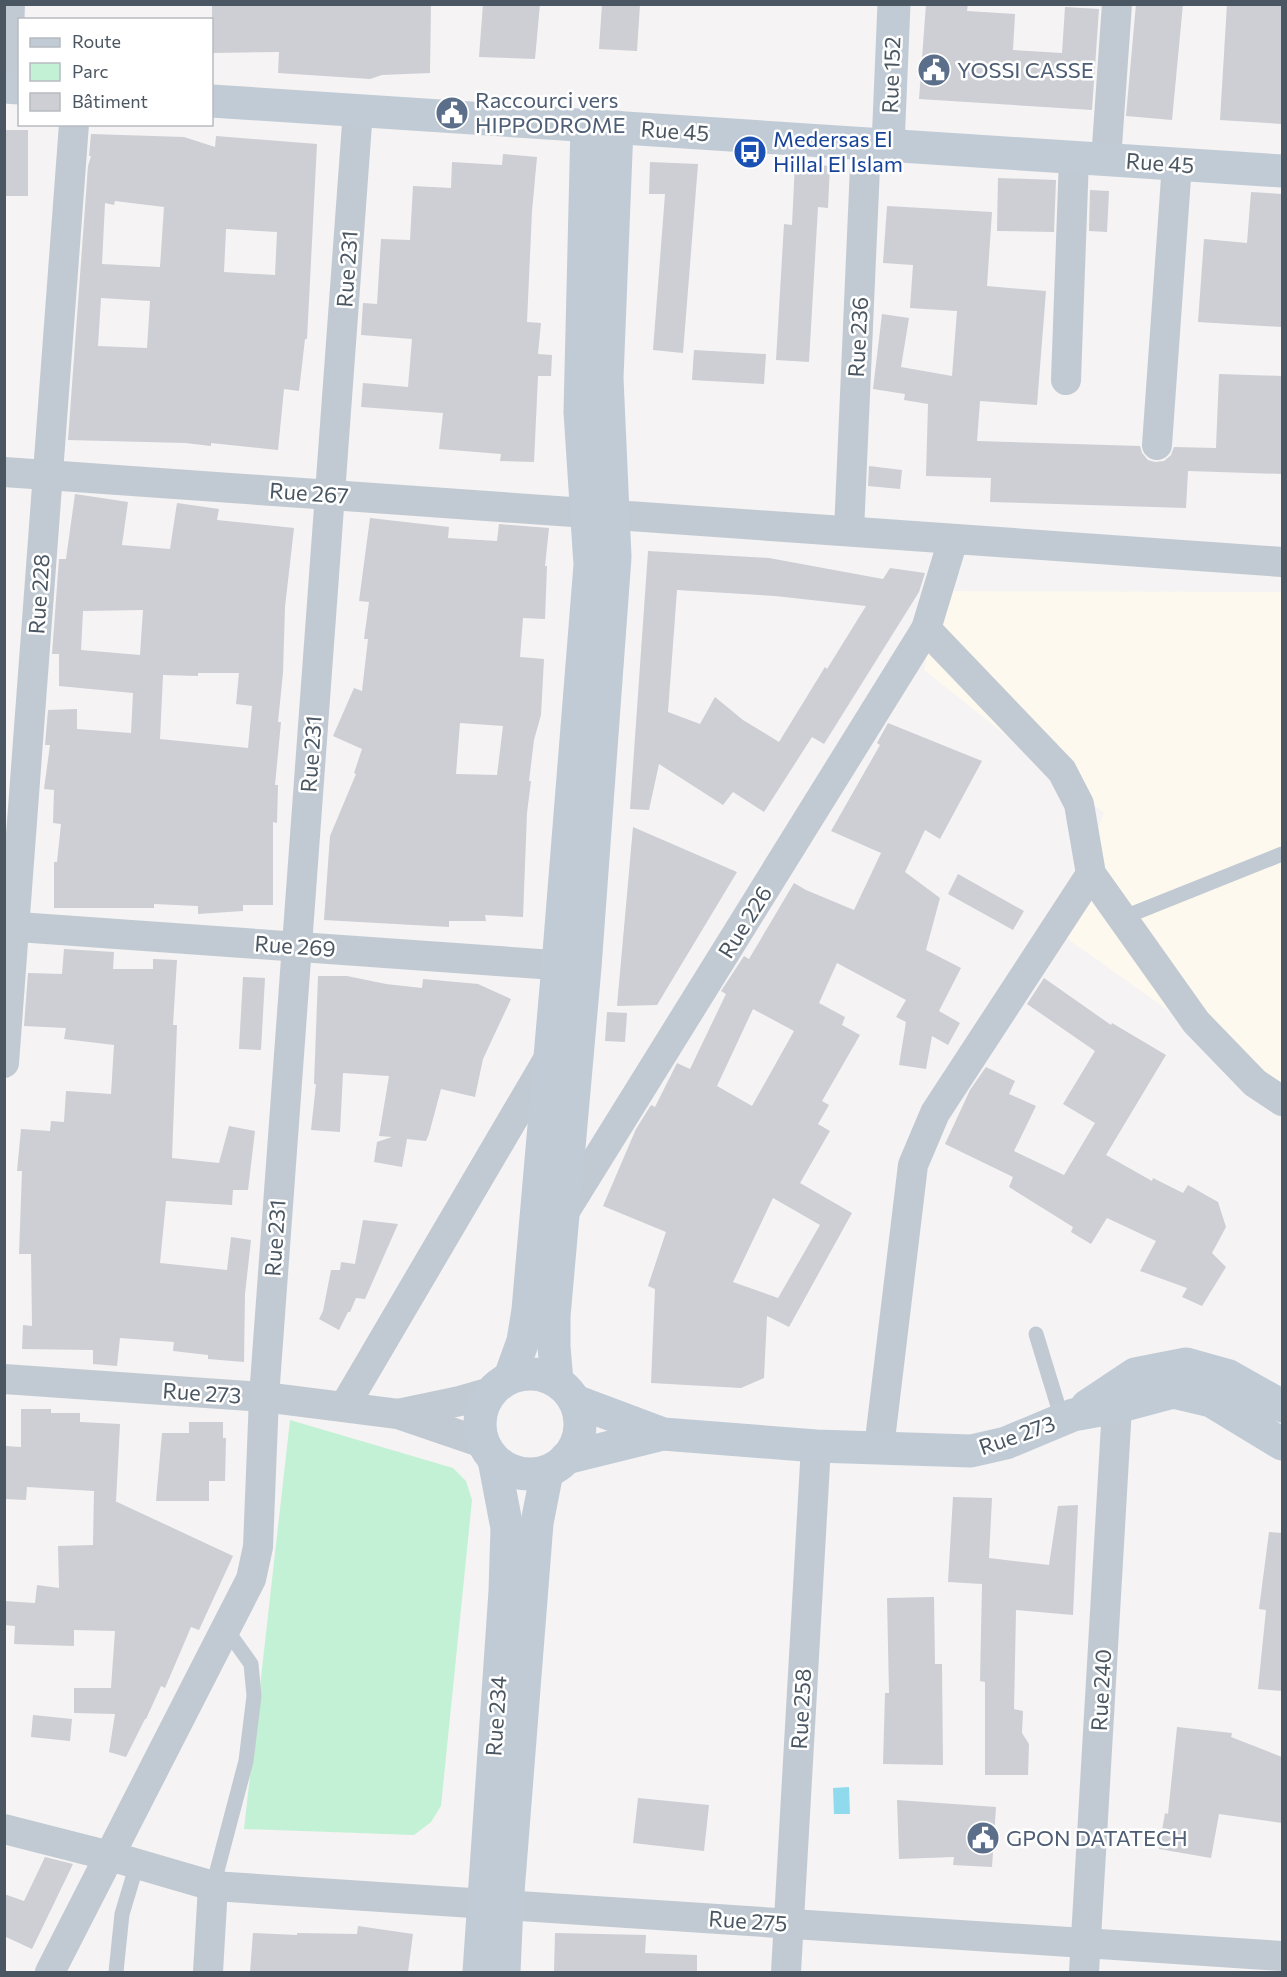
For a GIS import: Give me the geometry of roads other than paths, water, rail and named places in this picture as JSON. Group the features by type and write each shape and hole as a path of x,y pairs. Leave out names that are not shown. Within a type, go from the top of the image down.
{"main road":[{"name":"Rue 152","path":"877,144 894,4"},
{"name":"Rue 45","path":"213,100 1282,171"},
{"path":"571,966 550,1056 528,1310 523,1341 500,1385 481,1411 480,1433 489,1452 506,1468 519,1473 533,1474 556,1465 574,1448 580,1425 579,1413 566,1391 554,1347 554,1316 563,1214 571,966 590,565 600,514 580,412 602,126"},
{"path":"1116,1397 1135,1374 1186,1364 1229,1376 1282,1406"},
{"path":"500,1385 522,1374 534,1373 546,1376 566,1391"},
{"name":"Rue 273","path":"566,1391 663,1434 816,1446 971,1451 1006,1443 1116,1397"},
{"path":"1116,1397 1173,1392 1211,1401 1282,1444"},
{"name":"Rue 273","path":"556,1465 663,1434"},
{"name":"Rue 234","path":"489,1452 507,1528 495,1904 504,1972"},
{"name":"Rue 234","path":"478,1972 495,1904 537,1523 556,1465"}],"street":[{"path":"10,4 10,87"},
{"path":"1106,160 1117,4"},
{"name":"Rue 231","path":"50,1972 123,1860 226,1629 251,1579 258,1547 264,1397 358,110"},
{"name":"Rue 228","path":"4,1063 10,926 48,475 74,126"},
{"name":"Rue 236","path":"849,531 877,144"},
{"path":"1066,381 1074,158"},
{"path":"1157,445 1177,164"},
{"name":"Rue 267","path":"4,472 1282,562"},
{"name":"Rue 226","path":"563,1214 926,629 953,540"},
{"path":"926,629 1062,771 1079,804 1091,874 1196,1022 1255,1083 1282,1101"},
{"path":"879,1448 913,1165 934,1113 1091,874"},
{"name":"Rue 269","path":"10,926 571,966"},
{"path":"344,1407 550,1056"},
{"name":"Rue 273","path":"4,1379 264,1397 398,1414 489,1452"},
{"name":"Rue 273","path":"398,1414 460,1401 500,1385"},
{"name":"Rue 240","path":"1084,1972 1116,1397"},
{"name":"Rue 258","path":"786,1972 816,1446"},
{"path":"4,1829 123,1860"},
{"name":"Rue 275","path":"123,1860 213,1886 1282,1956"},
{"path":"208,1972 213,1886"}],"lane":[{"path":"1122,918 1282,854"},
{"path":"1036,1334 1067,1417"},
{"path":"213,1886 246,1761 254,1696 251,1664 226,1629"},
{"path":"116,1972 122,1914 123,1860"}],"water":[{"path":"849,1787 850,1814 834,1814 833,1788"}],"place":[{"name":"YOSSI CASSE","path":"934,70"},
{"name":"Raccourci vers HIPPODROME","path":"452,113"},
{"name":"Medersas El Hillal El Islam","path":"750,152"},
{"name":"GPON DATATECH","path":"983,1838"}]}
